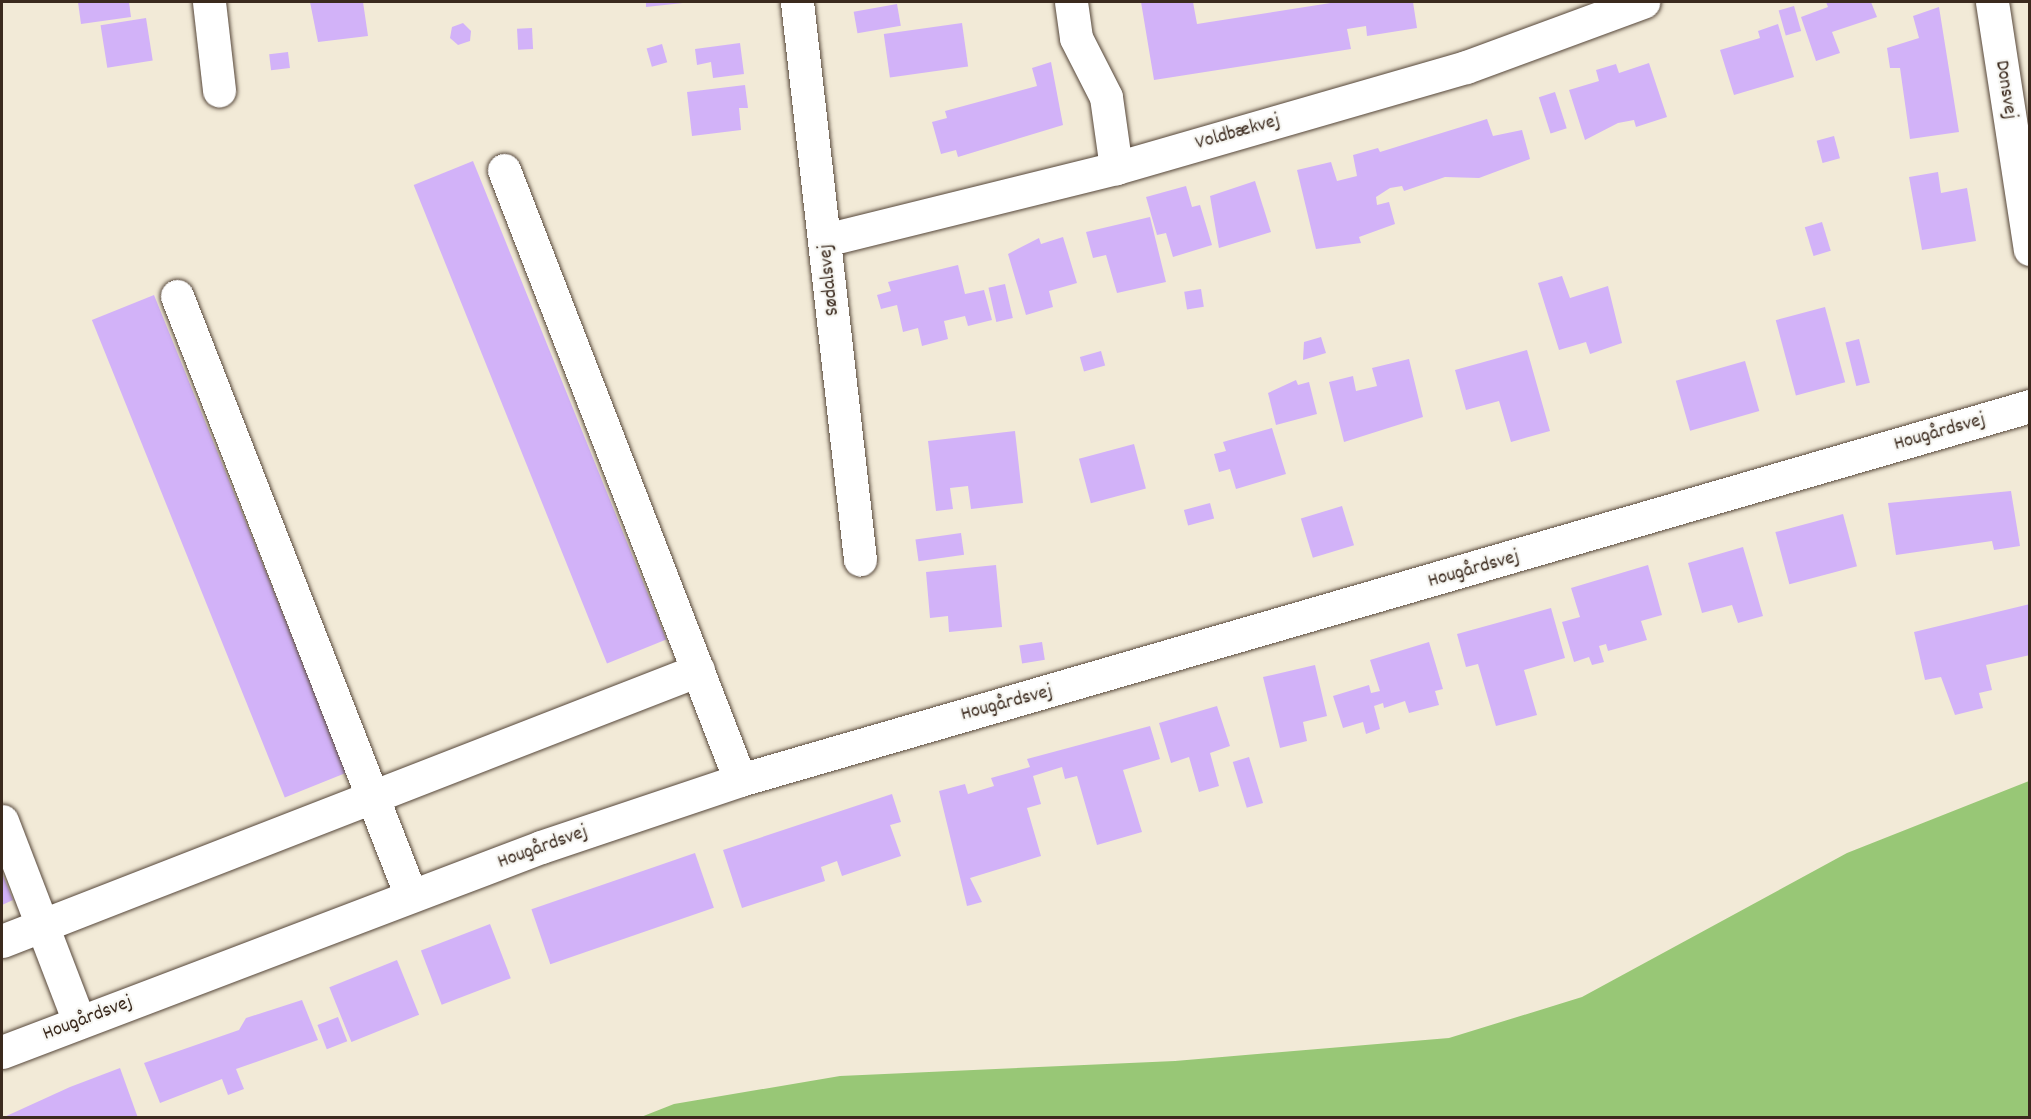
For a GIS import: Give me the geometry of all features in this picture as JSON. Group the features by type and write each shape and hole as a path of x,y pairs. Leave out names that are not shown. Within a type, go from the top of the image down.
{"street":[{"path":"209,2 219,90"},
{"name":"Sødalsvej","path":"797,2 860,559"},
{"path":"1071,2 1076,38 1106,97 1116,168"},
{"name":"Voldbækvej","path":"825,240 1116,168 1466,67 1643,2"},
{"name":"Donsvej","path":"1992,2 2030,249"},
{"path":"504,170 740,780"},
{"path":"177,296 411,896"},
{"name":"Hougårdsvej","path":"2,1052 411,896 740,780 2030,406"},
{"path":"2,940 698,669"},
{"path":"2,821 79,1022"}],"green space":[{"path":"2029,781 2029,1117 641,1117 674,1104 840,1076 1175,1061 1449,1038 1582,997 1847,853"}],"building":[{"path":"78,2 129,2 131,17 81,24"},
{"path":"310,2 363,2 368,36 318,42"},
{"path":"646,2 683,2 683,3 646,7"},
{"path":"1141,2 1193,2 1197,24 1337,2 1413,2 1417,28 1367,36 1366,26 1347,29 1351,49 1154,80"},
{"path":"1826,2 1871,2 1877,17 1832,32 1840,53 1816,61 1801,17 1828,7"},
{"path":"897,4 901,26 857,33 854,12"},
{"path":"1794,6 1801,31 1786,35 1779,10"},
{"path":"1939,7 1959,132 1910,139 1900,68 1890,68 1887,48 1919,38 1913,16"},
{"path":"146,18 153,60 107,68 101,25"},
{"path":"463,23 471,31 470,41 458,45 450,38 452,27"},
{"path":"962,23 968,67 890,78 884,34"},
{"path":"1778,24 1794,77 1734,95 1720,50 1760,38 1758,31"},
{"path":"532,28 533,49 518,50 517,29"},
{"path":"740,43 744,74 713,78 711,62 697,65 695,49"},
{"path":"662,44 667,62 652,67 647,48"},
{"path":"288,52 290,68 271,70 269,54"},
{"path":"1051,62 1063,125 958,157 956,150 941,154 932,122 947,118 945,111 1037,86 1032,68"},
{"path":"1649,63 1667,117 1636,127 1634,120 1618,123 1585,140 1569,90 1599,81 1596,70 1616,64 1619,73"},
{"path":"745,85 748,108 739,108 741,130 692,136 687,92"},
{"path":"1555,92 1567,128 1551,133 1539,97"},
{"path":"1487,119 1493,136 1522,130 1530,159 1479,178 1445,177 1404,191 1402,186 1390,188 1376,197 1377,205 1389,202 1395,224 1359,237 1361,243 1316,249 1297,170 1331,162 1337,181 1357,176 1353,155 1378,148 1380,152"},
{"path":"1834,136 1840,158 1823,163 1817,141"},
{"path":"473,161 666,639 607,663 414,185"},
{"path":"1938,172 1941,193 1967,188 1976,241 1922,250 1909,177"},
{"path":"1255,181 1271,232 1219,248 1210,196"},
{"path":"1186,186 1192,207 1200,205 1212,245 1173,257 1166,233 1157,235 1146,197"},
{"path":"1150,217 1166,282 1117,293 1106,255 1093,258 1086,232"},
{"path":"1822,222 1831,251 1814,256 1805,227"},
{"path":"1063,237 1077,283 1049,291 1053,307 1026,315 1008,254 1039,238 1041,244"},
{"path":"958,265 965,294 984,290 992,320 968,326 965,316 944,321 948,339 922,346 918,328 903,332 897,305 881,309 877,295 891,291 888,282"},
{"path":"1562,276 1570,298 1608,286 1622,343 1590,354 1586,342 1559,350 1538,283"},
{"path":"1005,284 1013,318 996,322 988,288"},
{"path":"1201,289 1204,307 1187,309 1184,292"},
{"path":"154,295 347,772 285,798 92,320"},
{"path":"1825,307 1845,382 1796,396 1776,320"},
{"path":"1321,337 1326,353 1303,360 1304,342"},
{"path":"1859,339 1870,383 1856,386 1845,342"},
{"path":"1527,350 1550,431 1511,442 1499,401 1466,410 1455,370"},
{"path":"1101,351 1105,365 1084,371 1080,357"},
{"path":"1409,359 1423,417 1344,442 1329,382 1353,376 1356,391 1377,386 1372,368"},
{"path":"1745,361 1759,411 1690,431 1676,381"},
{"path":"1296,380 1298,385 1309,382 1317,414 1276,425 1268,393"},
{"path":"1272,428 1286,474 1236,489 1230,469 1219,472 1214,454 1226,451 1223,442"},
{"path":"1015,431 1023,503 971,509 968,486 950,488 953,509 936,511 928,441"},
{"path":"1134,444 1146,488 1091,503 1079,459"},
{"path":"2011,491 2020,546 1994,550 1992,541 1896,555 1888,503"},
{"path":"1210,503 1214,518 1188,525 1184,510"},
{"path":"1342,506 1354,545 1313,558 1301,519"},
{"path":"1843,514 1857,566 1789,584 1775,532"},
{"path":"961,533 964,555 919,561 915,539"},
{"path":"1743,547 1763,616 1738,623 1732,605 1702,613 1688,563"},
{"path":"996,565 1002,627 949,632 948,616 930,618 926,572"},
{"path":"1648,565 1662,615 1641,621 1647,640 1608,651 1606,644 1599,646 1604,662 1592,665 1589,657 1574,662 1562,622 1580,617 1571,588"},
{"path":"2030,604 2030,655 1986,665 1992,690 1979,693 1983,708 1955,715 1941,677 1925,680 1914,632"},
{"path":"1551,608 1565,658 1524,670 1537,715 1496,726 1478,664 1466,667 1457,634"},
{"path":"1042,642 1045,660 1022,663 1019,646"},
{"path":"1429,642 1443,689 1435,691 1439,705 1409,713 1405,701 1384,708 1383,703 1374,706 1380,729 1366,734 1363,722 1343,728 1333,696 1369,685 1371,693 1380,691 1370,660"},
{"path":"1315,665 1327,716 1303,722 1307,741 1280,748 1263,677"},
{"path":"1217,706 1230,746 1210,753 1219,786 1199,792 1189,757 1171,763 1159,723"},
{"path":"1150,726 1160,759 1123,770 1142,832 1097,845 1077,776 1065,779 1062,767 1033,776 1041,804 1027,808 1041,856 970,878 982,902 967,906 939,791 965,784 968,794 994,786 991,778 1030,767 1027,759"},
{"path":"1249,757 1263,803 1247,808 1233,762"},
{"path":"892,794 901,822 890,825 901,856 842,876 837,861 821,867 825,881 742,908 723,850"},
{"path":"695,853 714,908 550,964 531,909"},
{"path":"2,873 13,900 2,905"},
{"path":"490,924 511,978 442,1005 421,951"},
{"path":"397,960 419,1015 351,1042 329,987"},
{"path":"302,1000 318,1040 236,1069 244,1089 228,1095 222,1079 160,1103 144,1063 239,1030 246,1018"},
{"path":"338,1017 347,1041 327,1049 317,1025"},
{"path":"120,1068 138,1118 2,1118 70,1087"}]}
